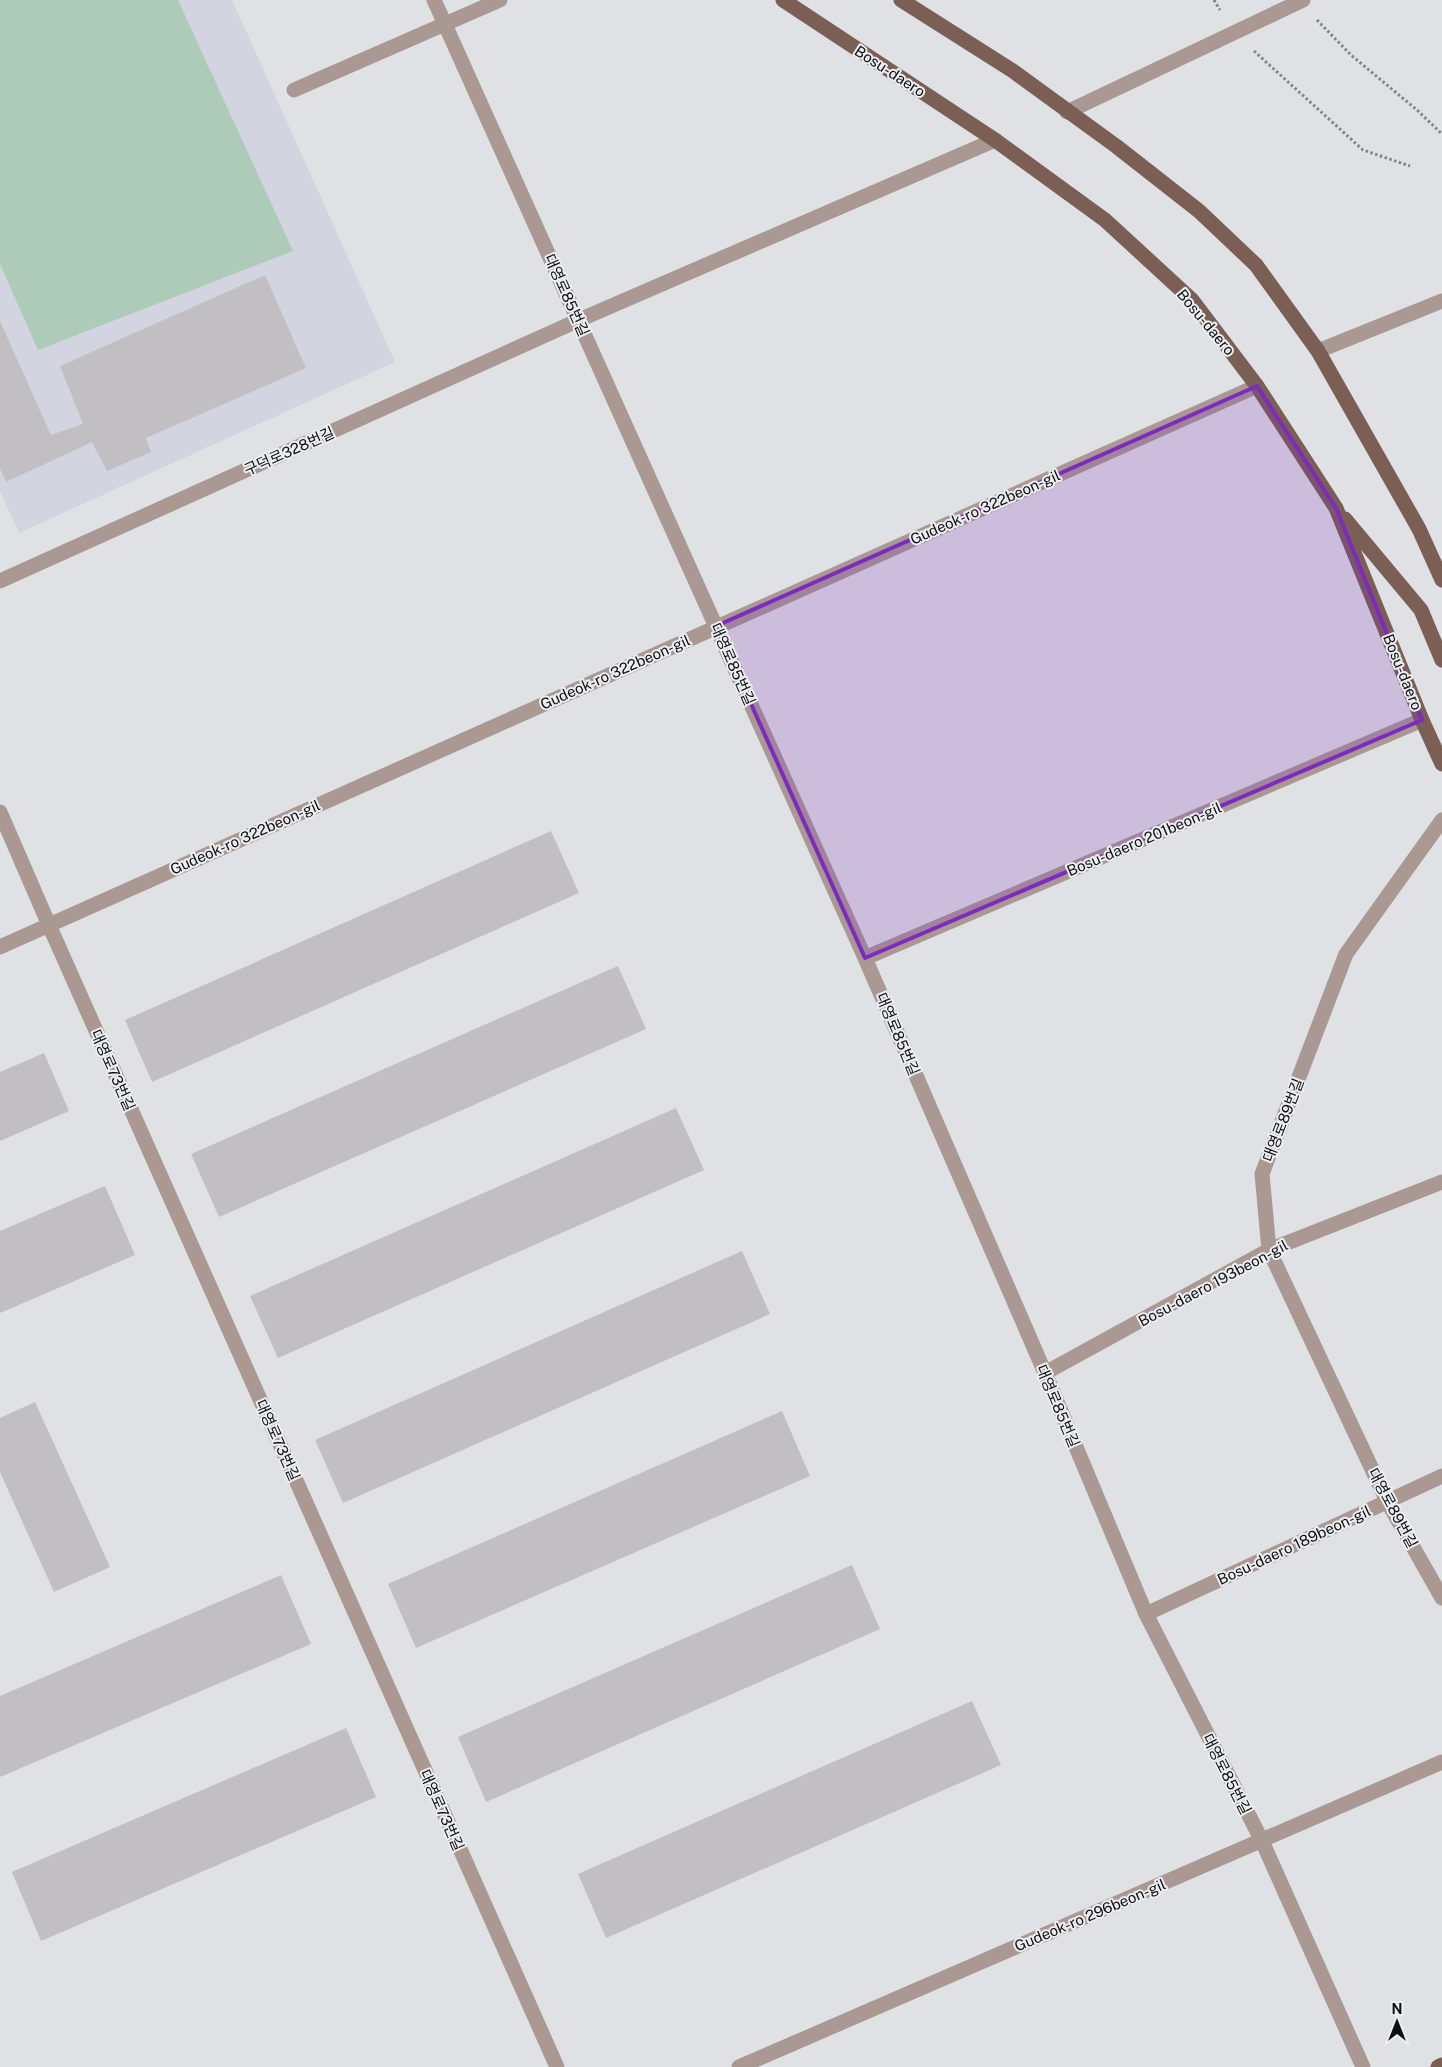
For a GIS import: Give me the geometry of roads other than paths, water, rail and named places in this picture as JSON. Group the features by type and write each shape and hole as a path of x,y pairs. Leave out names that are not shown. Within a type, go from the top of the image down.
{"main road":[{"name":"Bosu-daero","path":"783,0 995,140 1105,220 1192,300 1257,386 1336,508 1422,720 1442,764"},
{"path":"901,0 1013,71 1116,146 1206,217 1256,265 1318,351 1419,529 1442,580"},
{"path":"1336,508 1421,610 1442,660"},
{"path":"1438,2067 1442,2065"}],"street":[{"name":"대영로85번길","path":"434,0 865,958 1045,1372 1146,1614 1262,1840 1364,2067"},
{"path":"294,90 500,0"},
{"path":"1067,112 1301,1"},
{"name":"구덕로328번길","path":"0,581 579,320 995,140"},
{"path":"1318,351 1442,301"},
{"name":"Gudeok-ro 322beon-gil","path":"0,947 1257,386"},
{"name":"Bosu-daero 201beon-gil","path":"865,958 1422,720"},
{"name":"대영로73번길","path":"0,812 48,926 557,2067"},
{"name":"대영로89번길","path":"1442,820 1346,954 1262,1174 1269,1250 1387,1501 1442,1598"},
{"name":"Bosu-daero 193beon-gil","path":"1045,1372 1269,1250 1442,1182"},
{"name":"Bosu-daero 189beon-gil","path":"1146,1614 1442,1476"},
{"name":"Gudeok-ro 296beon-gil","path":"739,2067 1442,1762"}]}
